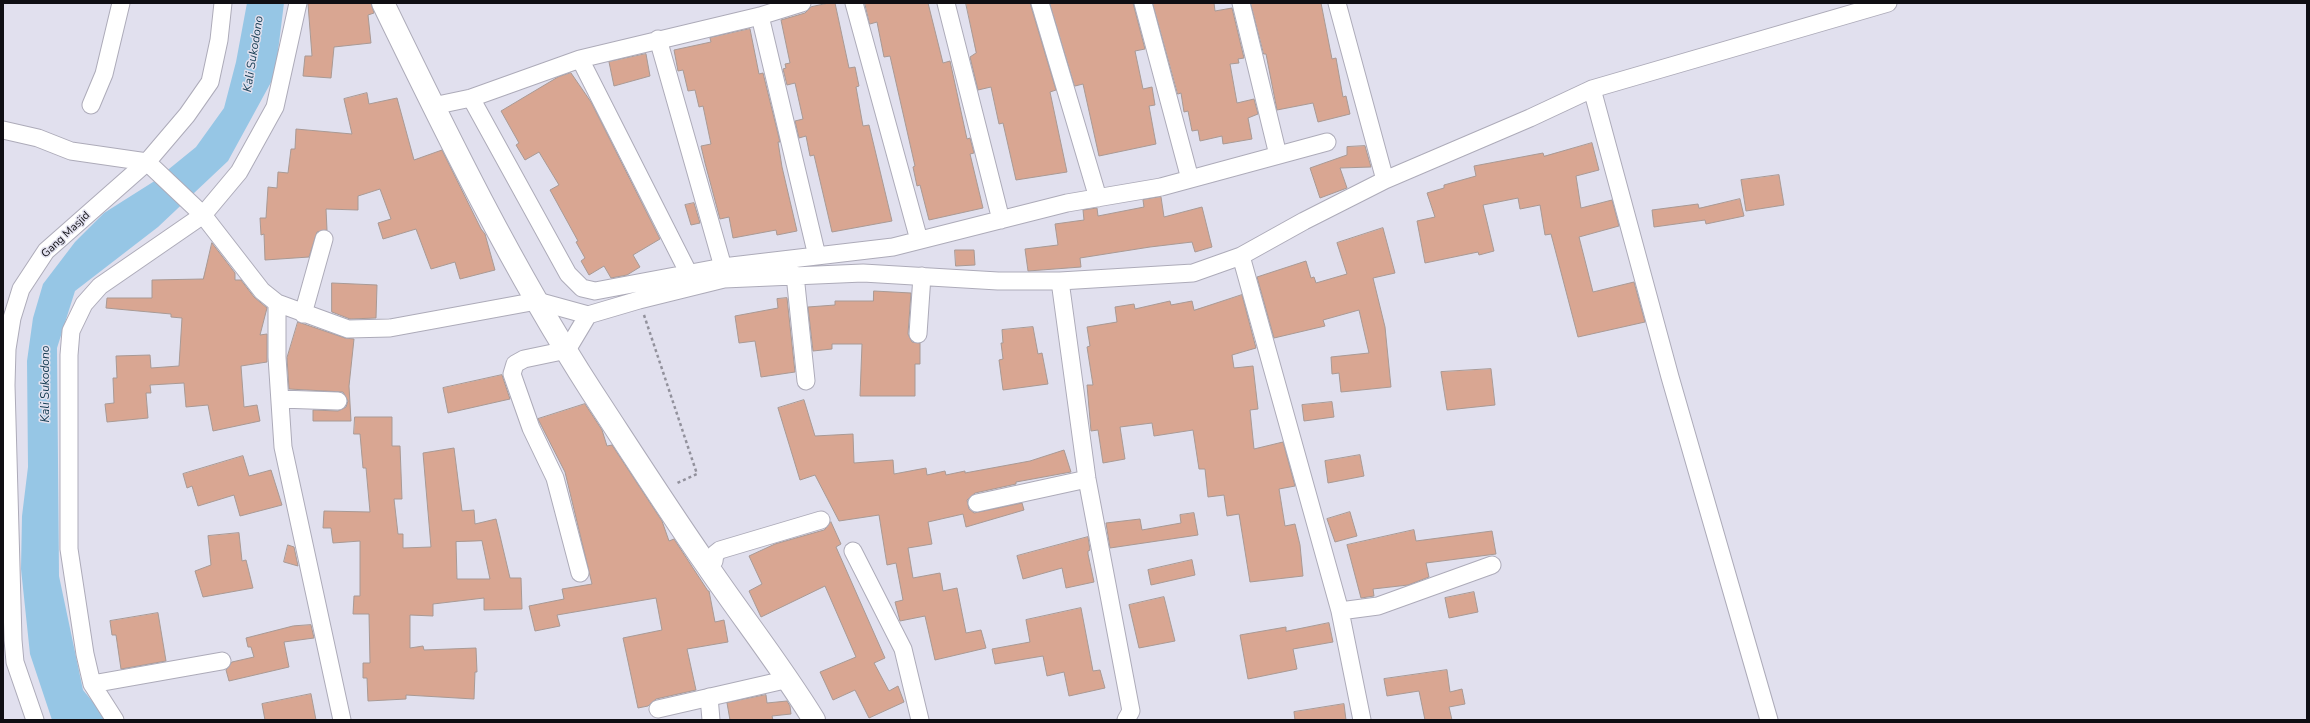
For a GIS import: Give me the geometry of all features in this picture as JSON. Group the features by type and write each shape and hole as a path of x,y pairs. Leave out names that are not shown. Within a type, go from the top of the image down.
{"main road":[{"path":"383,3 433,106 537,301 659,493 707,565 789,679 814,720"}],"street":[{"path":"91,105 104,74 121,3"},
{"name":"Gang Masjid","path":"35,720 9,663 6,384 7,349 12,318 21,289 46,251 153,166 210,82 219,40 223,3"},
{"path":"115,720 92,684 85,654 69,549 69,355 71,331 84,304 100,286 199,212 239,172 275,107 298,3"},
{"path":"433,106 471,98 580,59 658,39 760,16 802,3"},
{"path":"854,3 919,240"},
{"path":"946,3 1001,220"},
{"path":"1040,3 1098,198"},
{"path":"1143,3 1190,179"},
{"path":"1241,3 1278,155"},
{"path":"1337,3 1385,180"},
{"path":"3,130 38,138 71,151 153,166 199,212 262,291 277,303 303,314 348,329 390,328 537,301 594,313 724,279 864,273 998,281 1060,281 1194,273 1241,256 1304,221 1385,180 1530,118 1592,89 1888,3"},
{"path":"760,16 817,256"},
{"path":"658,39 723,267"},
{"path":"580,59 689,274"},
{"path":"1592,89 1670,377 1769,720"},
{"path":"471,98 568,274 582,288 595,291 723,267 893,246 1098,198 1161,187 1327,142"},
{"path":"303,314 324,239"},
{"path":"1241,256 1340,611 1362,720"},
{"path":"795,275 806,381"},
{"path":"918,334 922,276"},
{"path":"1060,281 1087,479 1131,711 1126,720"},
{"path":"580,573 555,478 531,428 512,374 515,364 524,359 567,350 594,313 595,291"},
{"path":"277,303 277,356 283,446 342,720"},
{"path":"280,399 338,401"},
{"path":"977,504 1087,479"},
{"path":"707,565 714,561 715,554 720,550 821,520"},
{"path":"853,551 903,649 920,720"},
{"path":"1340,611 1378,606 1492,565"},
{"path":"92,684 222,661"},
{"path":"658,710 789,679"},
{"path":"709,698 711,720"}],"path":[{"path":"639,300 697,474 659,493"}],"water":[{"name":"Kali Sukodono","path":"247,3 284,3 275,75 228,161 158,227 75,291 57,348 59,576 83,690 108,720 52,720 30,654 21,569 22,516 28,467 27,361 33,318 43,284 75,242 104,213 153,182 196,147 224,108 236,62"}],"building":[{"path":"371,3 374,13 368,15 371,43 334,47 331,78 303,76 305,56 312,56 308,4"},
{"path":"835,3 849,68 855,67 859,86 856,87 863,126 869,125 892,221 832,232 814,155 810,156 806,136 799,138 795,121 803,119 795,83 787,85 783,69 786,68 785,64 790,63 781,20 805,13 811,7"},
{"path":"865,3 928,3 943,63 950,61 967,139 970,138 974,153 970,154 983,208 929,220 920,185 917,186 913,167 915,166 890,56 884,57 877,22 870,24"},
{"path":"966,3 1030,3 1056,90 1050,92 1067,172 1016,180 1003,123 999,124 991,87 978,90 970,57 976,53"},
{"path":"1050,3 1133,3 1145,49 1135,51 1143,89 1152,87 1155,105 1149,106 1156,144 1099,156 1083,84 1075,86"},
{"path":"1153,3 1214,3 1215,11 1232,8 1244,58 1238,59 1239,63 1230,64 1237,103 1254,99 1258,114 1248,118 1252,139 1223,144 1222,136 1200,141 1198,130 1192,131 1188,111 1184,112 1181,93 1178,94"},
{"path":"1251,3 1321,3 1332,59 1336,58 1343,97 1346,96 1350,114 1318,122 1313,103 1277,110 1266,54 1264,54"},
{"path":"750,29 759,74 763,73 780,142 778,142 782,167 797,231 777,235 776,230 733,238 729,217 720,219 701,146 711,144 703,106 699,107 695,90 688,91 683,70 678,71 674,50 711,42 710,38"},
{"path":"646,54 650,76 614,86 609,62"},
{"path":"571,73 591,102 660,239 633,255 640,267 627,275 611,278 604,266 589,275 581,261 585,258 576,242 578,241 550,190 559,185 539,152 525,160 516,145 519,143 501,111 558,77"},
{"path":"367,93 369,104 397,98 414,160 442,150 481,229 485,234 495,270 460,279 455,262 431,269 416,229 383,239 378,223 391,219 380,189 358,196 358,210 326,209 327,230 317,232 309,257 265,260 264,234 261,235 260,218 266,218 268,187 277,188 278,172 288,173 291,149 295,149 296,129 352,134 344,99"},
{"path":"1592,143 1599,170 1576,176 1581,208 1612,200 1619,226 1579,237 1593,292 1634,282 1645,322 1578,337 1551,234 1545,235 1540,205 1520,209 1518,198 1483,205 1494,251 1479,255 1478,252 1425,263 1417,221 1435,217 1427,193 1444,188 1444,185 1476,176 1474,166 1543,153 1544,156"},
{"path":"1365,146 1371,167 1340,168 1347,188 1320,198 1310,168 1347,155 1347,147"},
{"path":"1779,175 1784,205 1746,211 1741,180"},
{"path":"1161,197 1164,217 1202,207 1212,247 1195,252 1192,242 1150,247 1080,258 1081,267 1028,271 1025,249 1058,245 1055,224 1084,220 1083,210 1097,208 1098,216 1144,207 1143,200"},
{"path":"1740,199 1744,216 1706,224 1705,220 1654,227 1652,210 1698,204 1699,208"},
{"path":"694,203 700,223 691,225 685,205"},
{"path":"1383,228 1395,273 1373,278 1385,327 1391,387 1341,392 1339,373 1332,374 1331,357 1369,353 1359,310 1323,320 1325,326 1274,338 1257,277 1306,261 1311,278 1314,277 1316,283 1347,274 1337,243"},
{"path":"212,243 235,273 235,280 241,280 254,297 267,308 260,335 267,334 267,362 241,366 244,407 257,405 260,421 213,431 208,405 186,407 184,383 150,385 151,393 146,393 148,418 107,422 105,404 114,403 113,378 117,378 116,356 150,355 151,368 179,366 182,318 171,317 171,314 106,308 107,298 152,298 152,280 203,279"},
{"path":"955,250 974,250 975,265 956,266"},
{"path":"332,283 377,285 376,318 350,319 332,312"},
{"path":"874,291 911,293 908,334 912,342 920,343 920,364 915,364 915,396 860,396 862,344 832,344 832,349 813,351 808,307 835,305 835,301 873,301"},
{"path":"1242,295 1256,348 1232,355 1234,368 1253,366 1258,409 1250,410 1254,449 1283,442 1295,486 1279,489 1285,526 1295,524 1300,545 1303,576 1250,582 1239,514 1227,516 1224,495 1208,497 1205,469 1199,469 1193,430 1154,436 1152,423 1120,427 1125,459 1103,463 1098,430 1091,431 1087,385 1093,385 1087,347 1090,346 1087,327 1117,322 1115,307 1134,304 1135,309 1170,301 1171,305 1192,301 1194,310"},
{"path":"787,298 795,372 761,377 755,341 739,343 735,316 778,308 777,299"},
{"path":"298,322 345,338 354,339 349,386 351,421 313,421 313,410 338,411 346,407 348,401 343,392 289,389 287,358"},
{"path":"1033,327 1038,354 1042,353 1048,384 1003,390 999,360 1003,359 1001,343 1003,343 1002,330"},
{"path":"1491,369 1495,405 1447,410 1441,372"},
{"path":"502,375 510,399 448,413 443,388"},
{"path":"804,400 815,436 853,434 854,463 893,460 894,474 926,468 927,475 945,471 946,475 965,471 965,473 1030,461 1064,450 1071,472 1016,482 1016,484 975,493 967,500 969,509 974,513 1022,503 1024,510 966,527 963,514 928,522 932,544 908,548 913,578 940,573 943,591 957,588 966,633 981,630 986,648 935,660 925,616 900,621 895,602 903,600 896,563 887,565 879,515 839,521 815,475 800,480 778,408"},
{"path":"1332,402 1334,417 1304,421 1302,405"},
{"path":"585,404 602,430 607,446 612,445 662,521 669,541 674,539 709,591 715,622 724,620 728,642 687,649 696,690 656,699 648,706 638,708 623,638 662,630 656,598 557,615 560,626 535,631 529,606 564,599 562,589 592,584 565,472 538,419"},
{"path":"355,417 392,417 392,446 400,446 402,499 394,499 398,534 403,534 403,548 431,547 423,453 454,448 462,511 474,510 475,524 496,519 510,578 521,578 522,609 484,610 484,598 433,604 433,616 410,615 410,648 423,646 424,650 476,648 477,672 475,672 474,699 406,695 406,699 368,701 367,678 363,678 363,663 370,663 369,614 353,614 354,596 360,596 360,541 333,543 331,528 323,528 324,511 370,512 366,468 363,468 360,434 354,434","holes":["482,541 490,579 457,579 456,542"]},
{"path":"1360,455 1364,476 1328,483 1325,461"},
{"path":"243,456 249,476 271,470 282,505 240,516 234,495 198,506 192,486 187,488 183,474"},
{"path":"1350,512 1357,536 1335,542 1327,519"},
{"path":"1194,513 1198,535 1110,548 1106,523 1140,519 1142,530 1181,523 1180,515"},
{"path":"831,522 841,544 836,547 885,658 874,663 889,691 898,686 904,702 869,718 855,690 833,700 820,672 856,657 825,586 761,617 749,591 762,584 749,556 775,544 824,530"},
{"path":"1414,530 1416,541 1492,531 1496,554 1426,563 1429,577 1408,585 1373,589 1374,596 1361,598 1347,545"},
{"path":"239,533 242,561 246,560 253,588 203,597 195,571 211,565 208,536"},
{"path":"1088,537 1090,550 1088,551 1088,554 1094,582 1066,588 1062,568 1023,579 1017,556"},
{"path":"288,545 294,547 298,566 284,562"},
{"path":"1192,560 1195,575 1151,585 1148,570"},
{"path":"1474,592 1478,612 1449,618 1445,598"},
{"path":"1164,597 1175,641 1139,648 1129,605"},
{"path":"1081,608 1093,671 1100,670 1105,688 1069,696 1064,672 1047,676 1043,656 995,664 992,649 1030,642 1026,620"},
{"path":"158,613 166,661 121,669 116,635 112,635 110,621"},
{"path":"1329,623 1333,642 1293,649 1297,669 1248,679 1240,635 1286,627 1286,631"},
{"path":"311,625 314,638 284,642 289,667 229,681 226,670 232,662 254,657 251,647 248,647 246,638 293,626"},
{"path":"1447,670 1450,692 1462,689 1465,704 1449,707 1452,720 1425,720 1419,691 1387,696 1384,679"},
{"path":"311,694 316,720 265,720 262,704"},
{"path":"766,695 767,703 787,701 790,706 791,714 772,716 773,720 730,720 727,703"},
{"path":"1344,704 1346,720 1295,720 1294,712"}]}
